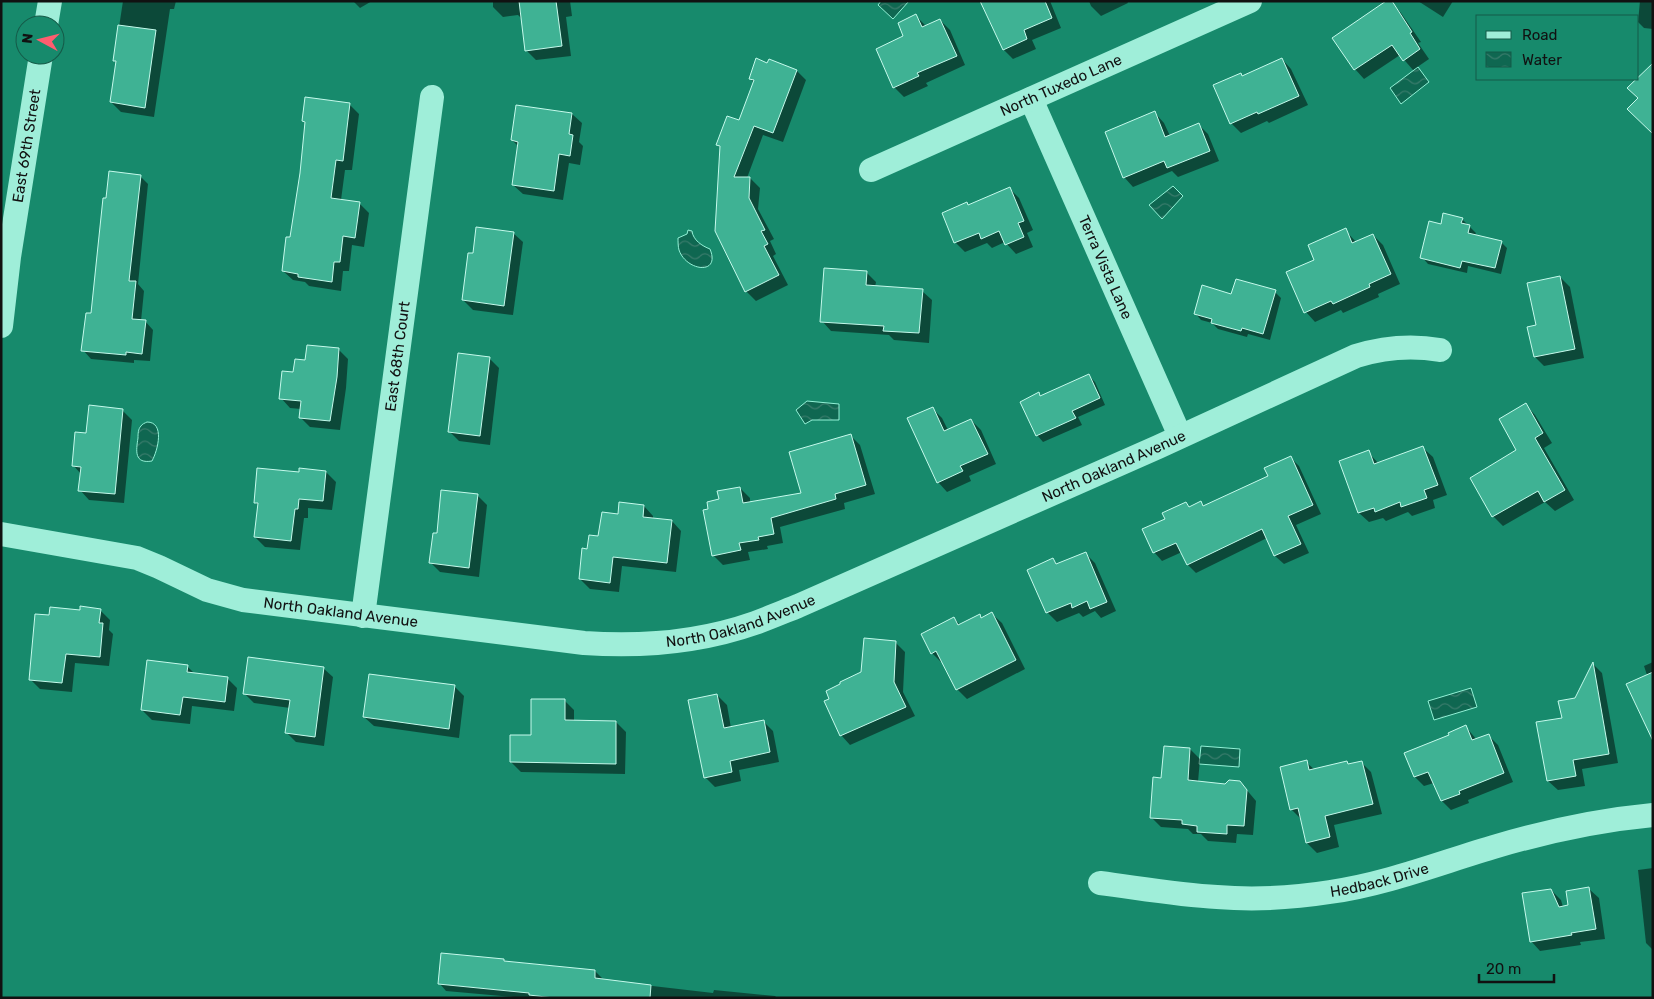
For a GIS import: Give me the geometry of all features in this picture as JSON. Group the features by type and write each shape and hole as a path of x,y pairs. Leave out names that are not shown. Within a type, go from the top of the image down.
{"street":[{"path":"48,15 50,1"},
{"name":"North Tuxedo Lane","path":"871,170 1250,1"},
{"name":"East 69th Street","path":"1,326 9,257 39,65"},
{"name":"East 68th Court","path":"363,616 432,97"},
{"name":"Terra Vista Lane","path":"1031,99 1180,436"},
{"name":"North Oakland Avenue","path":"1,534 137,558 206,590 234,599 595,644 652,643 686,639 721,633 798,606 1364,354 1401,347 1424,347 1440,350"},
{"name":"Hedback Drive","path":"1100,883 1217,898 1267,898 1332,892 1377,882 1544,833 1653,814"}],"water":[{"path":"881,1 909,1 893,19 878,5"},
{"path":"1418,67 1429,82 1401,104 1390,88"},
{"path":"1173,186 1183,196 1162,219 1149,205"},
{"path":"688,230 692,231 698,242 710,249 711,264 707,267 701,268 688,262 679,250 678,238 687,234"},
{"path":"807,401 839,404 839,420 812,420 805,424 796,410"},
{"path":"147,422 153,423 158,431 158,444 152,461 142,461 138,456 138,433 142,425"},
{"path":"1471,688 1477,707 1434,720 1428,701"},
{"path":"1201,746 1240,749 1239,767 1199,764"}],"building":[{"path":"519,1 556,1 562,46 525,51"},
{"path":"980,1 1045,1 1052,18 1024,30 1027,39 1003,50"},
{"path":"1386,1 1392,1 1412,32 1410,33 1420,49 1403,61 1392,45 1354,70 1332,38"},
{"path":"916,14 922,27 940,19 957,56 917,73 919,76 893,88 876,49 903,36 898,23"},
{"path":"118,25 156,30 145,108 110,102 116,61 113,61"},
{"path":"756,58 767,63 769,59 797,70 773,133 754,126 734,177 750,177 749,198 765,230 761,231 768,244 764,246 779,275 745,292 715,231 720,146 716,145 727,116 739,120 754,80 749,79"},
{"path":"1282,58 1299,96 1230,124 1213,85 1241,73 1242,76"},
{"path":"1653,63 1653,134 1627,109 1638,98 1627,88 1635,80 1639,80 1639,76"},
{"path":"305,97 350,103 343,161 336,160 331,198 360,202 355,238 343,236 340,262 334,262 332,282 298,277 298,274 282,271 286,237 290,237 300,173 305,122 302,121"},
{"path":"516,105 572,113 569,134 573,135 570,156 559,154 554,191 512,185 518,142 511,140"},
{"path":"1155,111 1165,137 1199,123 1210,151 1167,168 1164,161 1123,178 1105,132"},
{"path":"109,171 141,175 129,281 136,281 132,319 146,320 142,354 126,352 126,355 81,351 86,313 91,313 103,198 106,198"},
{"path":"1010,187 1024,221 1018,223 1024,237 1005,245 999,231 981,239 979,233 954,243 942,213 967,202 968,205"},
{"path":"1443,213 1463,218 1461,223 1470,225 1468,233 1502,241 1495,268 1462,261 1460,268 1420,258 1429,221 1441,224"},
{"path":"476,227 514,232 504,306 462,300 468,253 473,253"},
{"path":"1346,228 1352,243 1373,234 1391,274 1369,284 1370,287 1333,304 1331,301 1304,313 1286,272 1314,260 1308,245"},
{"path":"824,268 867,271 866,285 923,289 919,333 883,331 884,326 820,322"},
{"path":"1560,276 1575,349 1534,357 1527,327 1536,325 1527,283"},
{"path":"1236,279 1276,290 1263,334 1242,328 1241,331 1211,323 1212,319 1194,314 1202,285 1231,294"},
{"path":"307,345 339,348 337,377 330,421 299,418 301,401 279,399 282,371 293,372 295,359 305,360"},
{"path":"458,353 490,357 480,436 448,432"},
{"path":"1089,374 1100,398 1072,411 1076,418 1036,436 1020,402 1039,392 1040,396"},
{"path":"1526,403 1543,433 1535,438 1565,490 1544,502 1538,491 1492,517 1470,478 1516,450 1499,419"},
{"path":"89,405 123,409 115,494 78,491 81,467 72,466 75,432 86,433"},
{"path":"933,407 944,431 971,419 988,454 960,466 963,471 937,483 907,418"},
{"path":"851,434 866,485 835,494 836,499 771,518 774,534 758,537 759,540 739,543 741,550 712,556 703,510 708,509 707,502 719,499 717,491 740,487 743,503 801,493 789,452"},
{"path":"1423,446 1438,485 1424,490 1427,498 1401,507 1400,502 1375,512 1374,508 1358,513 1339,461 1369,450 1374,464"},
{"path":"1291,456 1313,505 1288,516 1301,544 1274,556 1262,529 1187,565 1176,543 1153,553 1142,529 1165,519 1162,513 1186,502 1189,507 1201,501 1203,506 1268,476 1264,468"},
{"path":"257,468 299,472 299,468 326,471 323,501 299,499 298,509 295,509 291,541 254,537 258,503 254,503"},
{"path":"441,490 478,494 469,568 429,563 433,533 437,533"},
{"path":"619,502 644,505 643,517 672,520 667,563 613,557 610,583 579,579 582,548 587,549 589,535 598,536 602,512 618,514"},
{"path":"1086,552 1107,602 1090,609 1087,601 1072,608 1071,603 1046,613 1027,570 1053,558 1056,564"},
{"path":"80,606 101,609 99,623 103,623 100,657 66,654 62,683 29,680 35,614 49,615 50,607 80,610"},
{"path":"992,612 1016,660 956,690 936,651 931,654 921,634 954,617 958,625 980,614 981,618"},
{"path":"864,638 896,641 894,682 906,707 840,736 824,701 829,699 826,691 861,672"},
{"path":"248,657 324,667 315,737 285,733 290,700 243,694"},
{"path":"147,660 188,665 187,672 228,677 225,702 183,697 180,715 141,710"},
{"path":"1593,662 1609,754 1573,760 1576,776 1547,781 1536,722 1562,718 1558,701 1575,698"},
{"path":"1653,672 1653,741 1626,684"},
{"path":"369,674 455,685 449,729 363,717"},
{"path":"717,694 724,728 764,720 770,752 730,761 732,772 704,778 688,700"},
{"path":"531,699 565,699 565,720 616,721 616,764 510,762 510,735 531,735"},
{"path":"1466,725 1472,740 1489,734 1504,773 1459,791 1460,794 1441,801 1428,772 1414,777 1404,753 1449,735 1448,733"},
{"path":"1164,746 1190,748 1188,780 1225,784 1229,780 1240,781 1247,790 1244,826 1227,825 1227,834 1197,832 1197,826 1182,824 1182,820 1150,818 1153,777 1161,778"},
{"path":"1307,760 1309,770 1347,761 1348,764 1362,761 1373,804 1325,816 1330,837 1306,843 1298,808 1290,810 1280,767"},
{"path":"1589,887 1596,929 1530,942 1522,893 1551,889 1559,907 1568,905 1566,891"},
{"path":"441,953 595,970 595,978 651,985 650,998 554,998 529,995 529,993 438,984"}]}
